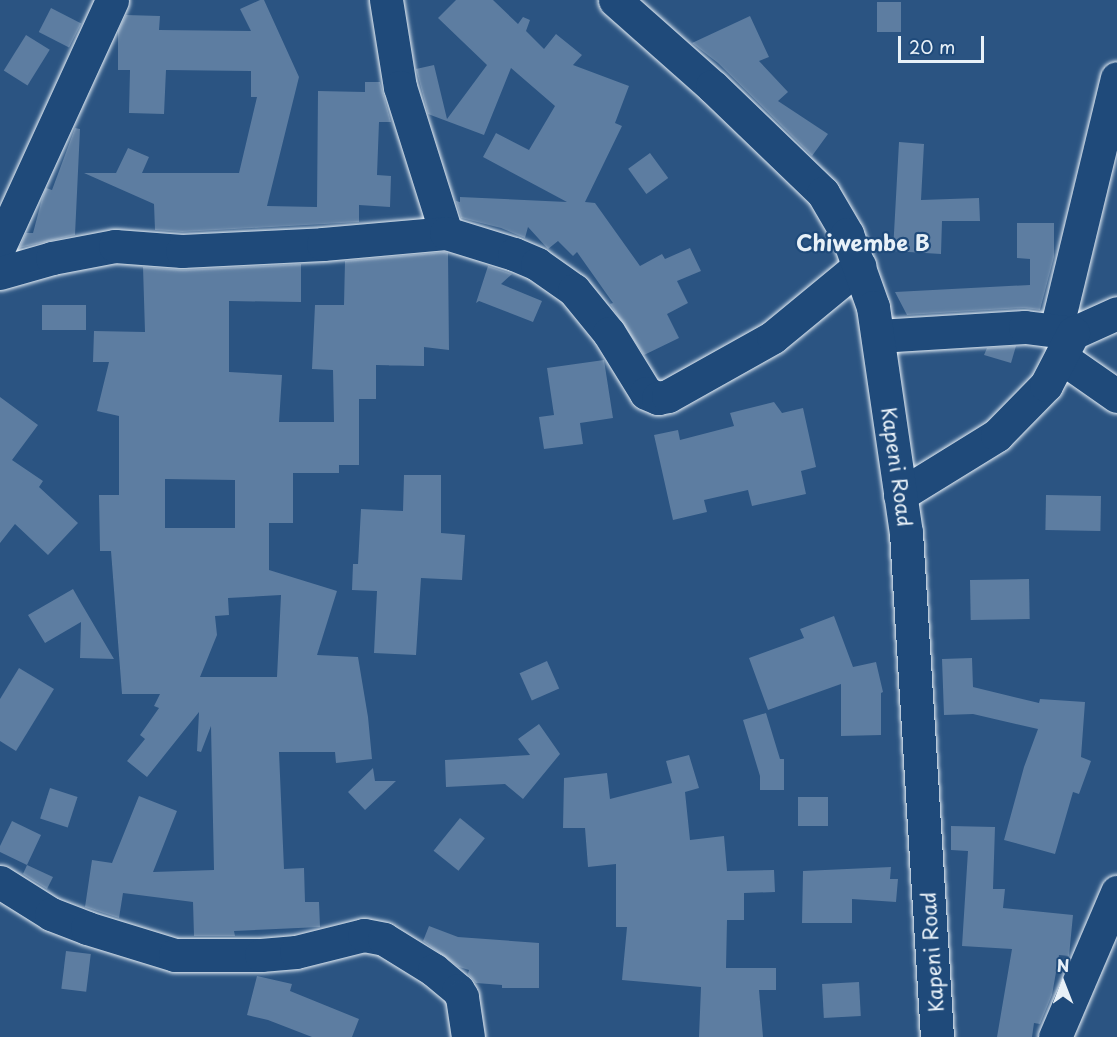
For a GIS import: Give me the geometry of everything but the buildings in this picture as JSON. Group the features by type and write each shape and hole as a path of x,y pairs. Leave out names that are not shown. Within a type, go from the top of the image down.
{"street":[{"path":"0,245 112,0"},
{"path":"386,0 400,87 446,233"},
{"name":"Kapeni Road","path":"615,0 736,109 823,193 847,234 873,307 906,533 937,1037"},
{"path":"900,495 997,435 1046,385 1064,340 1117,78"},
{"path":"0,273 52,258 115,246 182,251 323,244 446,233 514,254 537,264 574,290 609,333 646,393 658,398 668,396 772,337 859,266"},
{"path":"1064,340 1117,313"},
{"path":"878,336 1026,327 1064,340 1117,396"},
{"path":"0,882 51,914 87,928 175,955 261,955 296,952 364,935 384,939 434,969 458,990 462,997 468,1037"},
{"path":"1055,1037 1117,892"}],"district":[{"name":"Chiwembe B","path":"863,242"}]}
